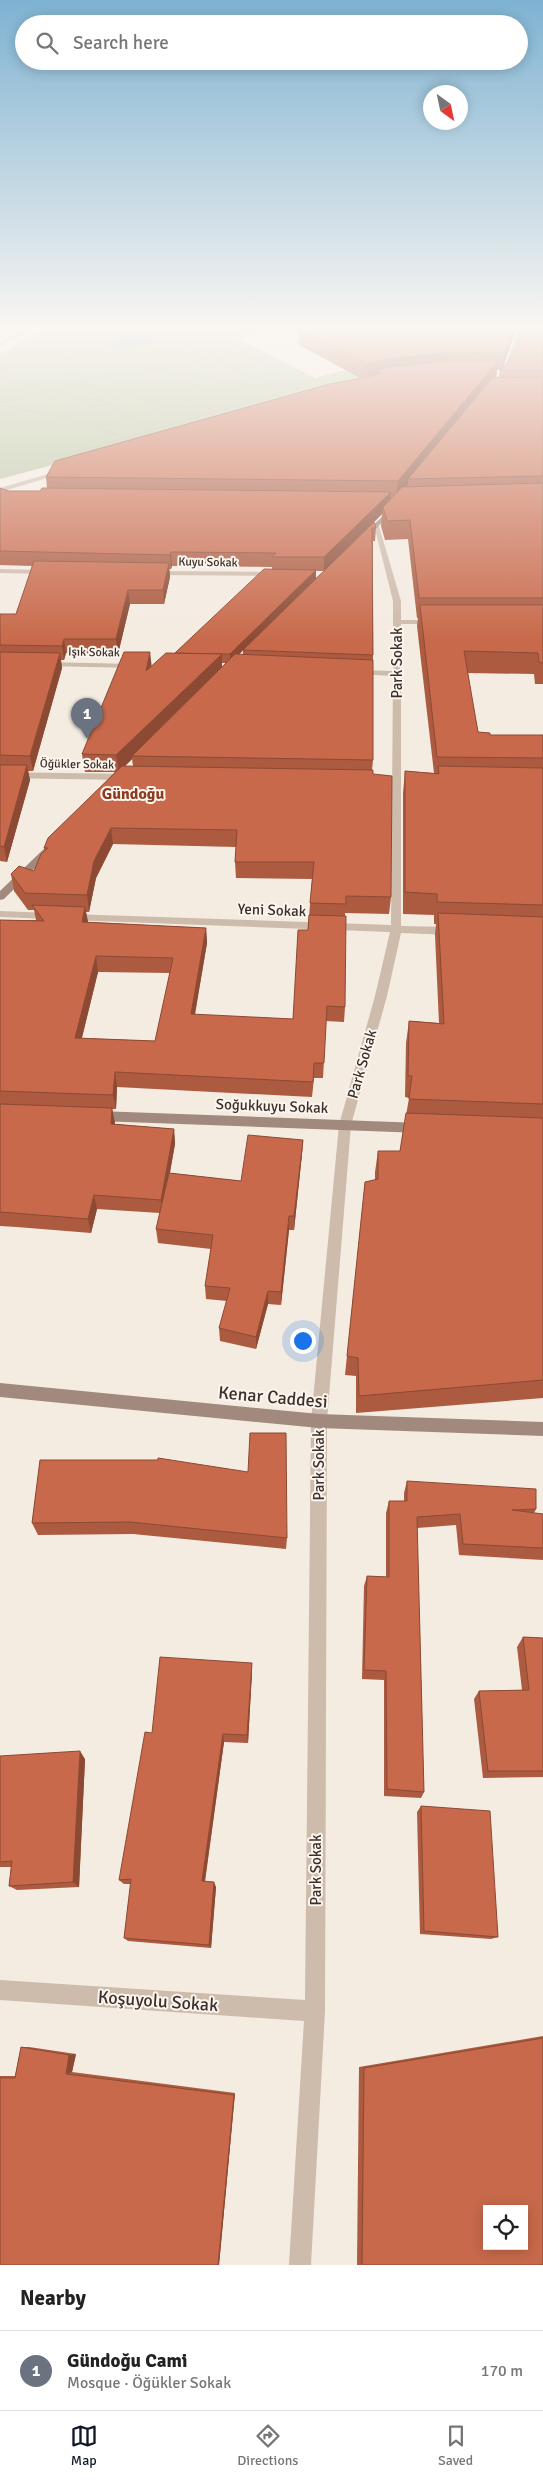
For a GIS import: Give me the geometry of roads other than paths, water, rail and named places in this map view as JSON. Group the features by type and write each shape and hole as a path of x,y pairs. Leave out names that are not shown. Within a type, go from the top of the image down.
{"street":[{"path":"0,490 66,471"},
{"path":"0,497 10,497"},
{"path":"357,544 399,502 389,502"},
{"name":"Park Sokak","path":"300,2265 315,2011 319,1421 345,1125 381,996 396,930 397,601 376,526"},
{"path":"0,571 58,572"},
{"name":"Kuyu Sokak","path":"145,573 288,574"},
{"path":"397,622 445,622"},
{"name":"Işık Sokak","path":"39,664 145,666"},
{"path":"348,672 396,674"},
{"name":"Öğükler Sokak","path":"0,775 141,778"},
{"path":"0,897 61,837"},
{"name":"Yeni Sokak","path":"0,914 396,930 465,931"},
{"name":"Soğukkuyu Sokak","path":"89,1116 434,1128"},
{"name":"Kenar Caddesi","path":"0,1390 319,1421 543,1429"},
{"name":"Koşuyolu Sokak","path":"0,1990 315,2011"}],"place":[{"name":"Gündoğu Cami","path":"87,739"}],"district":[{"name":"Gündoğu","path":"133,793"}]}
